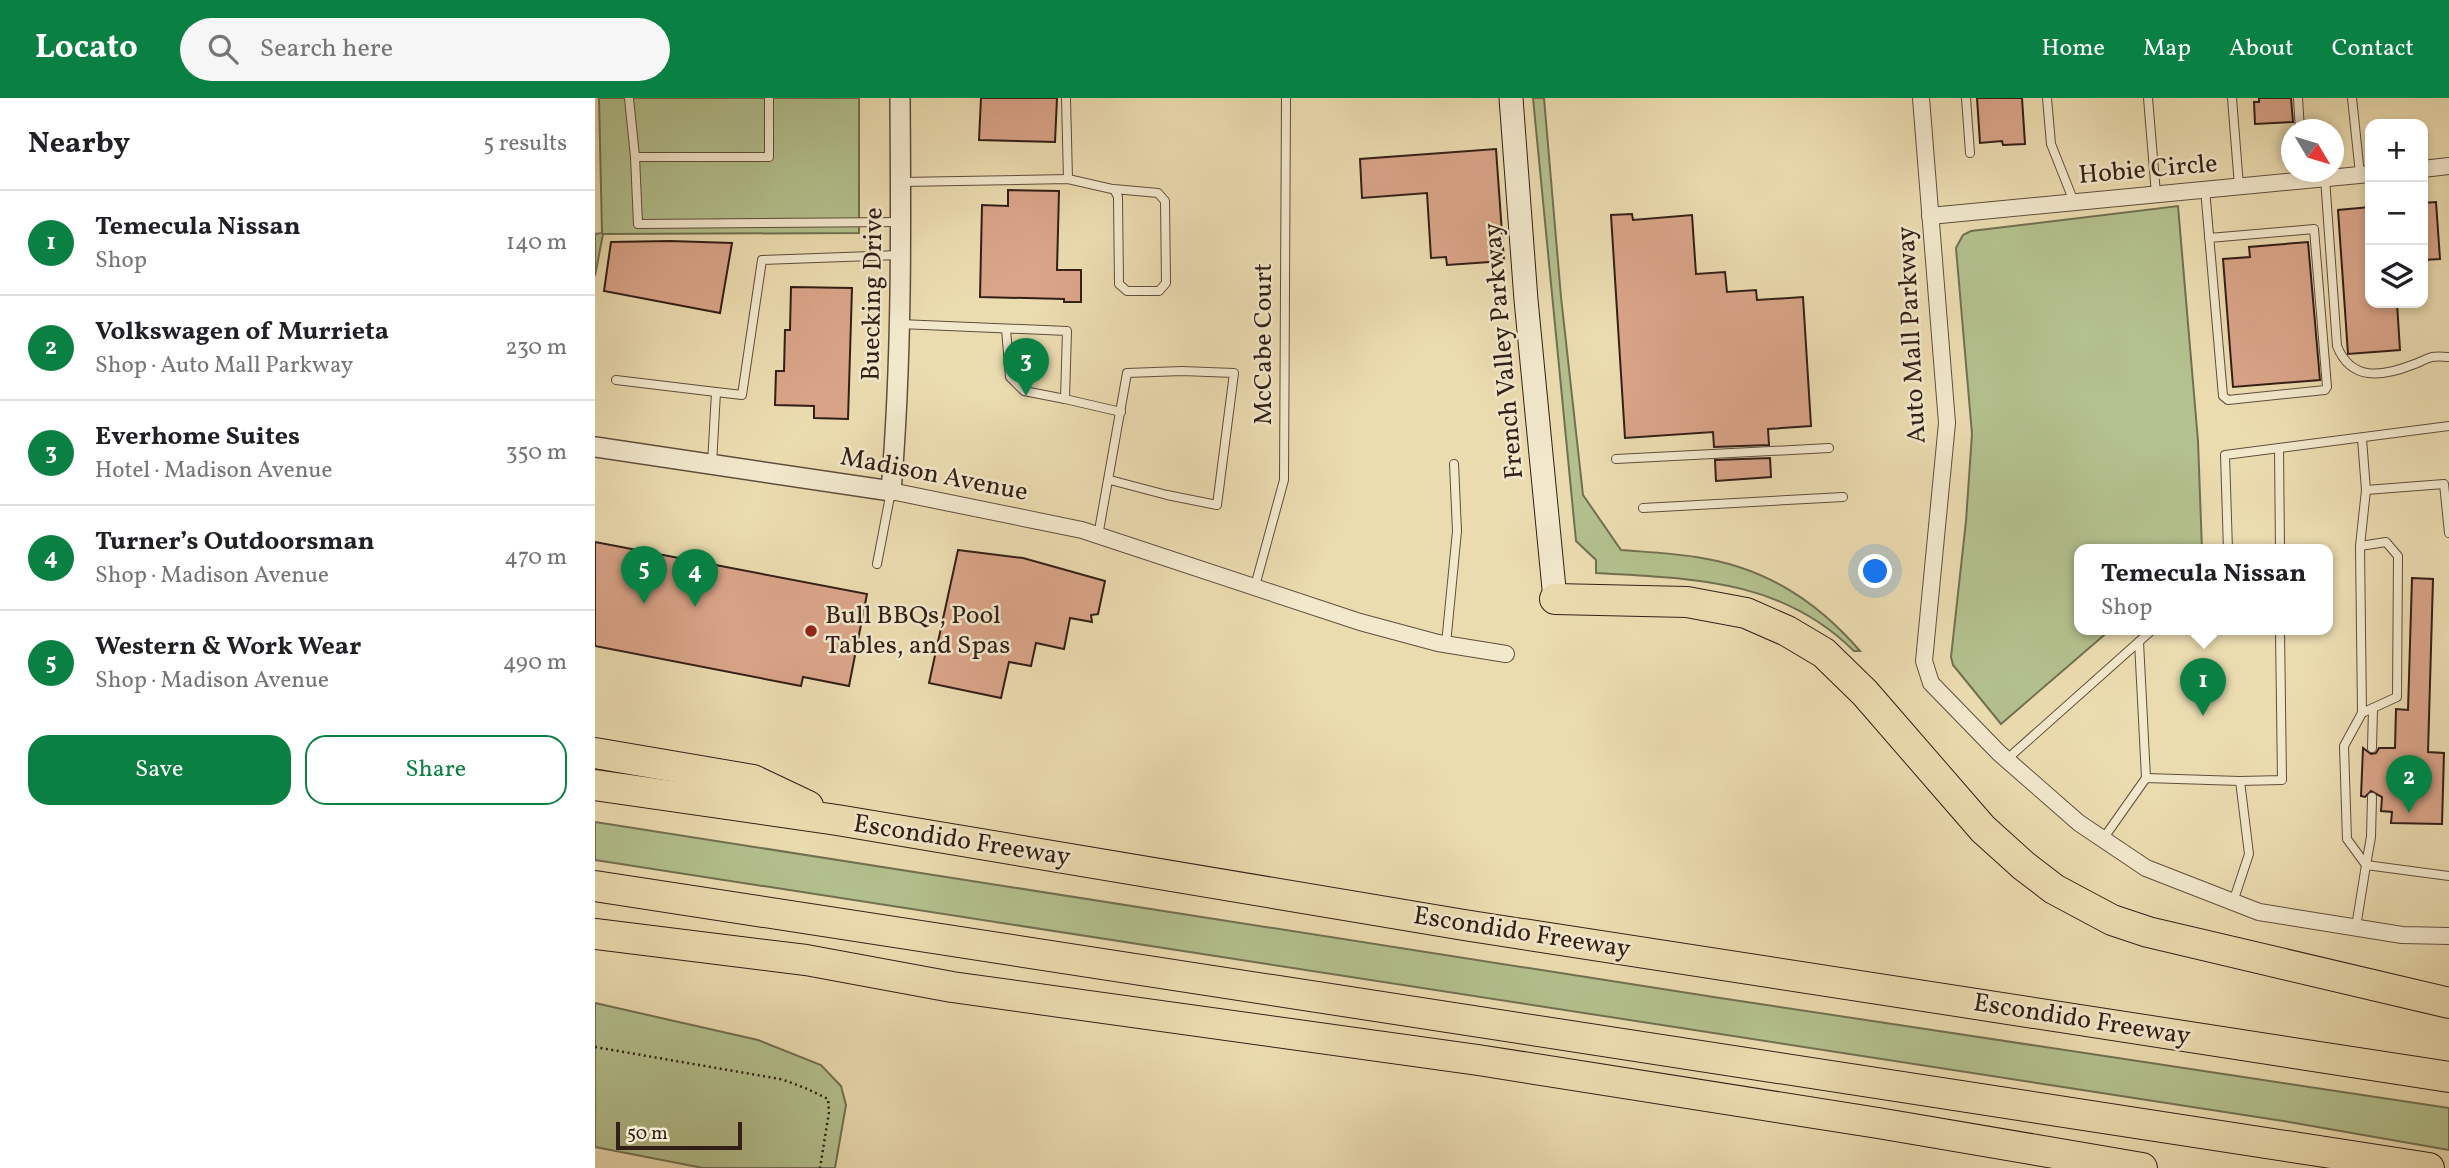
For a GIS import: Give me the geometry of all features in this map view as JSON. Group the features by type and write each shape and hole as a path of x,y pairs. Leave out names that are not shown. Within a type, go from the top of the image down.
{"highway":[{"path":"1555,599 1687,602 1746,612 1787,631 1824,653 1865,693 1983,829 2054,889 2112,920 2148,932 2449,1003"},
{"path":"595,752 753,780 837,820"},
{"name":"Escondido Freeway","path":"595,785 837,820 1478,927 2449,1077"},
{"path":"595,886 2429,1168"},
{"path":"595,934 806,960 952,987 1478,1060 2143,1168"}],"main road":[{"name":"French Valley Parkway","path":"1511,98 1526,300 1555,599"}],"street":[{"name":"Buecking Drive","path":"891,491 898,407 902,255 900,98"},
{"name":"Auto Mall Parkway","path":"1921,98 1947,424 1924,661 1931,683 2006,760 2079,823 2146,868 2259,912 2402,935 2449,936"},
{"path":"2428,168 2449,166"},
{"name":"Hobie Circle","path":"2344,176 2365,174"},
{"name":"Hobie Circle","path":"1930,216 2281,180"},
{"name":"Madison Avenue","path":"595,447 891,491 1082,530 1360,622 1446,644 1506,654"}],"lane":[{"path":"629,98 638,224 901,222"},
{"path":"635,157 769,157 769,98"},
{"path":"1066,98 1068,179"},
{"name":"McCabe Court","path":"1255,586 1284,480 1286,98"},
{"path":"1966,98 1970,153"},
{"path":"2047,98 2051,144 2074,202"},
{"path":"2148,98 2157,194"},
{"path":"2232,98 2239,186"},
{"path":"2298,98 2299,119"},
{"path":"2352,98 2365,174"},
{"path":"901,182 1068,179 1114,190 1158,193 1165,201 1166,283 1159,290 1127,291 1119,284 1118,197 1114,190"},
{"path":"2325,182 2337,346 2342,359 2354,369 2368,374 2389,373 2432,357 2449,356"},
{"path":"2205,189 2223,396 2228,400 2327,389 2315,232 2312,228"},
{"path":"2209,238 2312,228 2328,223"},
{"path":"616,380 742,395 762,260 902,255"},
{"path":"900,324 1067,331 1065,399"},
{"path":"1006,329 1010,377 1024,391 1121,412"},
{"path":"1098,536 1127,373 1234,373 1217,505 1110,480"},
{"path":"712,464 716,392"},
{"path":"2228,544 2225,455 2449,426"},
{"path":"2362,439 2366,490 2360,546 2362,713 2344,747 2347,839 2366,865 2449,876"},
{"path":"1616,459 1829,448"},
{"path":"2279,449 2280,544"},
{"path":"1446,644 1457,531 1454,464"},
{"path":"2366,490 2444,484 2449,533"},
{"path":"877,564 891,491"},
{"path":"1643,508 1843,497"},
{"path":"2360,546 2386,542 2398,556 2397,697 2362,713"},
{"path":"2006,760 2147,635"},
{"path":"2146,778 2282,780 2280,635"},
{"path":"2103,839 2146,778 2139,642"},
{"path":"2372,748 2373,708"},
{"path":"2233,902 2249,854 2240,781"},
{"path":"2356,928 2371,837 2372,797"}],"path":[{"path":"595,1047 780,1079 828,1100 829,1112 820,1168"}],"green space":[{"path":"599,98 859,98 859,233 603,234 595,276 595,234 602,233"},
{"path":"1533,98 1544,98 1561,297 1583,495 1621,550 1696,557 1721,562 1766,578 1807,601 1860,651 1854,651 1826,627 1796,609 1765,596 1700,581 1596,573 1596,560 1576,541"},
{"path":"2178,206 2198,441 2202,544 2074,544 2074,635 2104,635 2001,724 1953,665 1951,657 1966,521 1972,434 1956,248 1963,235 1971,231"},
{"path":"595,822 1720,998 2449,1108 2449,1150 2289,1122 595,860"},
{"path":"595,1003 758,1040 821,1065 841,1086 846,1105 835,1168 703,1168 595,1147"}],"building":[{"path":"981,98 1057,98 1055,142 979,140"},
{"path":"1977,98 2022,98 2025,144 2003,145 2002,141 1980,143"},
{"path":"2259,98 2291,98 2293,119 2255,124 2254,102 2259,102"},
{"path":"1496,149 1504,261 1447,265 1446,257 1431,258 1427,193 1362,198 1360,159"},
{"path":"1008,190 1059,191 1057,270 1081,270 1081,302 1064,302 1064,299 980,297 982,205 1008,206"},
{"path":"2436,202 2440,259 2428,260 2428,203"},
{"path":"2365,207 2365,308 2397,308 2400,350 2348,354 2338,210"},
{"path":"1632,214 1633,220 1692,215 1696,274 1725,272 1727,292 1756,290 1757,300 1803,297 1811,426 1768,429 1769,445 1714,447 1713,432 1625,438 1611,215"},
{"path":"611,242 732,243 720,313 604,291"},
{"path":"2308,242 2320,380 2233,387 2223,259 2250,257 2249,247"},
{"path":"791,287 852,288 848,419 814,418 814,406 775,405 776,371 784,371 785,330 790,330"},
{"path":"1770,458 1771,477 1716,481 1715,460"},
{"path":"595,542 867,594 849,686 803,677 801,686 595,646"},
{"path":"958,550 1023,558 1105,581 1098,614 1091,615 1092,622 1070,618 1064,649 1036,643 1031,666 1009,662 1001,698 929,683"},
{"path":"2412,578 2433,579 2428,752 2444,753 2442,824 2391,823 2392,812 2381,811 2382,797 2371,791 2365,797 2361,796 2363,748 2371,754 2376,753 2379,748 2395,748 2396,709 2408,710"}],"place":[{"name":"Everhome Suites","path":"1026,396"},
{"name":"Western & Work Wear","path":"644,604"},
{"name":"Turner’s Outdoorsman","path":"695,607"},
{"name":"Bull BBQs, Pool Tables, and Spas","path":"811,631"},
{"name":"Temecula Nissan","path":"2203,716"},
{"name":"Volkswagen of Murrieta","path":"2409,813"}]}
